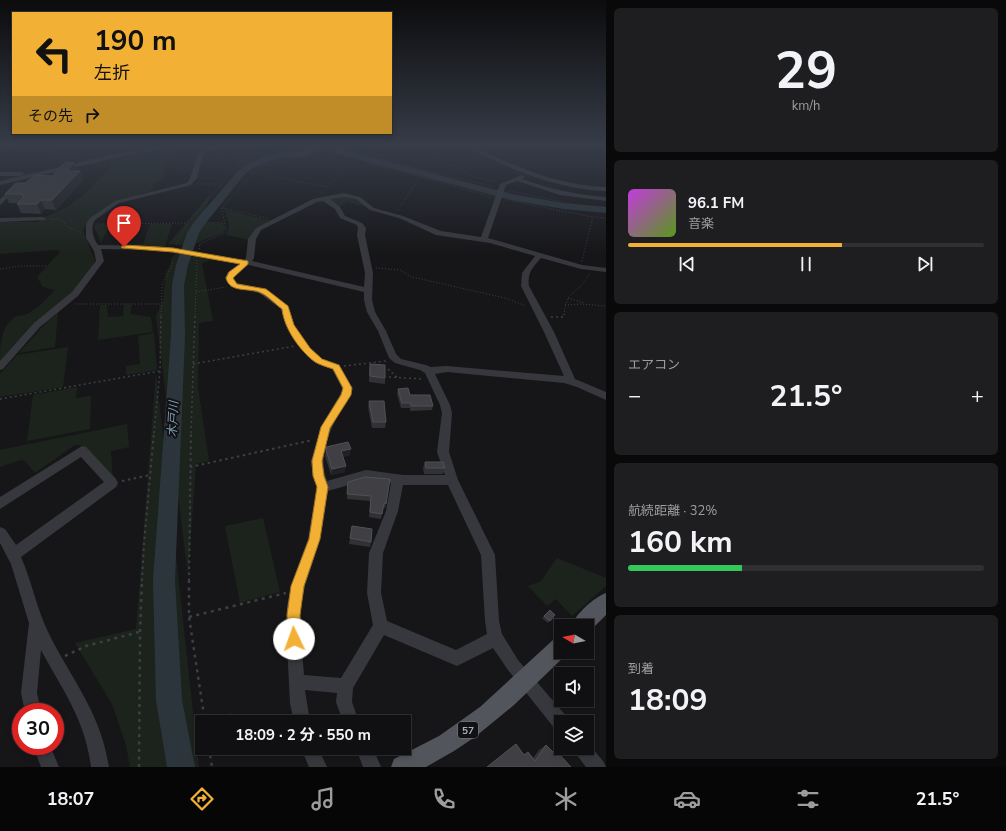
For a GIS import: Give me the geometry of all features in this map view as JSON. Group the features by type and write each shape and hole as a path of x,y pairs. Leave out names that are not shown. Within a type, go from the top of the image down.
{"main road":[{"path":"588,619 606,602"},
{"name":"57","path":"402,767 421,759 458,737 505,699 554,653"}],"street":[{"path":"0,203 16,187 33,182"},
{"path":"0,367 37,325 75,294 100,261 96,247 90,236 89,224 92,219 118,202 189,184 191,182"},
{"path":"484,240 502,186 510,182"},
{"path":"526,182 542,189 564,195 606,199"},
{"path":"554,182 567,186 606,190"},
{"path":"301,715 293,625 294,606 304,565 314,539 323,487 317,466 323,437 326,427 346,395 347,388 336,367 315,358 303,344 287,319 285,308 263,291 235,286 231,282 229,278 231,274 246,263 252,253 252,242 256,232 265,225 320,199 344,195 362,200 372,209 395,215 439,233 484,240 581,267 606,270"},
{"path":"320,199 338,208 342,217 360,224 368,268 368,300 371,312 394,360 423,367 431,375 441,395 447,413 443,452 452,480 488,555 492,621 496,638 513,665 554,715"},
{"path":"0,220 43,219"},
{"path":"96,247 138,247 173,250 246,263 367,290"},
{"path":"540,255 526,271 524,280 525,286 561,356 571,382"},
{"path":"431,375 447,370 564,380 580,384 606,396"},
{"path":"0,504 82,450 112,483 13,555"},
{"path":"323,487 366,475 398,479 452,480"},
{"path":"349,715 344,702 345,686 381,626 374,593 376,553 392,511 398,479"},
{"path":"0,533 4,537 13,555 36,623 55,663 90,721 99,751 100,767"},
{"path":"31,703 29,693 36,623"},
{"path":"381,626 454,658 457,658 496,638"},
{"path":"298,682 345,686"},
{"path":"45,755 50,767"},
{"path":"312,755 318,767"},
{"path":"367,755 372,767"},
{"path":"588,755 597,767"}],"path":[{"path":"222,208 245,182"},
{"path":"299,182 327,187"},
{"path":"320,199 332,182"},
{"path":"395,215 417,182"},
{"path":"438,182 498,198 592,217 606,218"},
{"path":"483,182 582,206 606,207"},
{"path":"489,182 502,186"},
{"path":"189,184 222,184"},
{"path":"139,767 140,632 144,544 160,371 162,285 172,266 173,250 187,223 222,184"},
{"path":"222,208 277,220"},
{"path":"204,715 189,617 190,467 193,364 198,255 200,244 226,232 222,208"},
{"path":"581,267 592,217"},
{"path":"43,219 62,220 66,226 90,236"},
{"path":"89,224 187,223"},
{"path":"0,269 20,266 47,266"},
{"path":"368,268 390,268 405,271 412,277 505,298 520,304 536,307"},
{"path":"541,316 564,317 565,305 568,298 587,281 591,268"},
{"path":"196,292 235,286"},
{"path":"568,298 593,305"},
{"path":"63,304 162,304"},
{"path":"565,305 606,306"},
{"path":"193,364 303,344"},
{"path":"336,367 375,364 394,360"},
{"path":"378,368 388,369 398,378"},
{"path":"0,399 160,371"},
{"path":"389,377 398,378 431,375"},
{"path":"190,467 323,437"},
{"path":"112,483 150,475"},
{"path":"189,617 297,590"},
{"path":"55,663 86,646 140,632"},
{"path":"210,755 212,767"}],"shaded area":[{"path":"97,182 159,182 153,184 153,190 114,205 94,217 87,224 83,231 95,261 94,264 74,292 0,364 1,344 6,326 15,317 31,312 55,290 43,287 37,277 60,252 57,250 0,254 0,222 38,222 41,219 69,206 87,192"},
{"path":"211,193 202,222 223,222 225,229 222,233 189,246 168,244"},
{"path":"338,196 355,197 367,207 347,202 339,207 328,198"},
{"path":"225,210 273,221 264,225 250,240 226,235 229,226"},
{"path":"110,224 101,243 94,226"},
{"path":"150,224 172,224 165,247 132,244 143,244"},
{"path":"175,253 212,260 202,263 213,321 199,323 198,387 209,461 196,464 188,576 156,316 163,300 166,272"},
{"path":"124,304 132,305 130,314 151,317 153,332 98,340 100,305 107,305 108,317 123,316"},
{"path":"58,312 55,347 19,353 44,325"},
{"path":"154,333 157,370 126,375 126,366 140,364 138,336"},
{"path":"68,347 63,387 0,397 0,374 17,355"},
{"path":"156,373 195,730 195,755 198,755 199,767 130,767 126,745 112,704 75,643 136,629"},
{"path":"77,387 76,398 91,396 90,429 27,441 33,395"},
{"path":"127,424 129,447 111,451 113,481 88,450 79,445 75,445 35,473 25,461 21,460 0,467 0,450"},
{"path":"263,518 280,592 240,603 225,526"},
{"path":"557,558 606,578 606,586 572,616 556,599 547,606 528,586 541,581"}],"building":[{"path":"70,182 52,200 41,200 37,204 17,204 25,196 22,196 23,194 5,194 16,183"},
{"path":"370,364 385,365 385,378 370,376"},
{"path":"408,388 410,395 430,395 433,406 411,406 411,403 402,403 398,389"},
{"path":"369,401 384,401 386,422 373,422"},
{"path":"348,442 351,449 341,451 346,466 332,469 326,447"},
{"path":"425,462 443,462 445,468 426,468"},
{"path":"365,477 390,479 386,504 384,503 382,514 370,512 371,496 347,494 348,482"},
{"path":"352,526 372,529 371,542 350,538"},
{"path":"550,610 555,615 550,621 544,616"},
{"path":"516,744 524,755 528,752 535,761 546,745 554,753 554,755 558,757 560,755 571,767 487,767"}],"waterway":[{"name":"木戸川","path":"181,767 169,700 164,580 178,336 178,285 182,265 193,233 200,222 234,182"},
{"path":"454,182 511,197 563,206 606,210"}],"route":[{"path":"124,247 158,248 246,263 231,274 229,278 231,282 235,286 249,287 266,292 271,298 285,308 290,326 310,354 319,361 336,367 347,388 346,395 326,427 317,461 319,476 323,487 314,539 304,565 294,606 294,639"}]}
